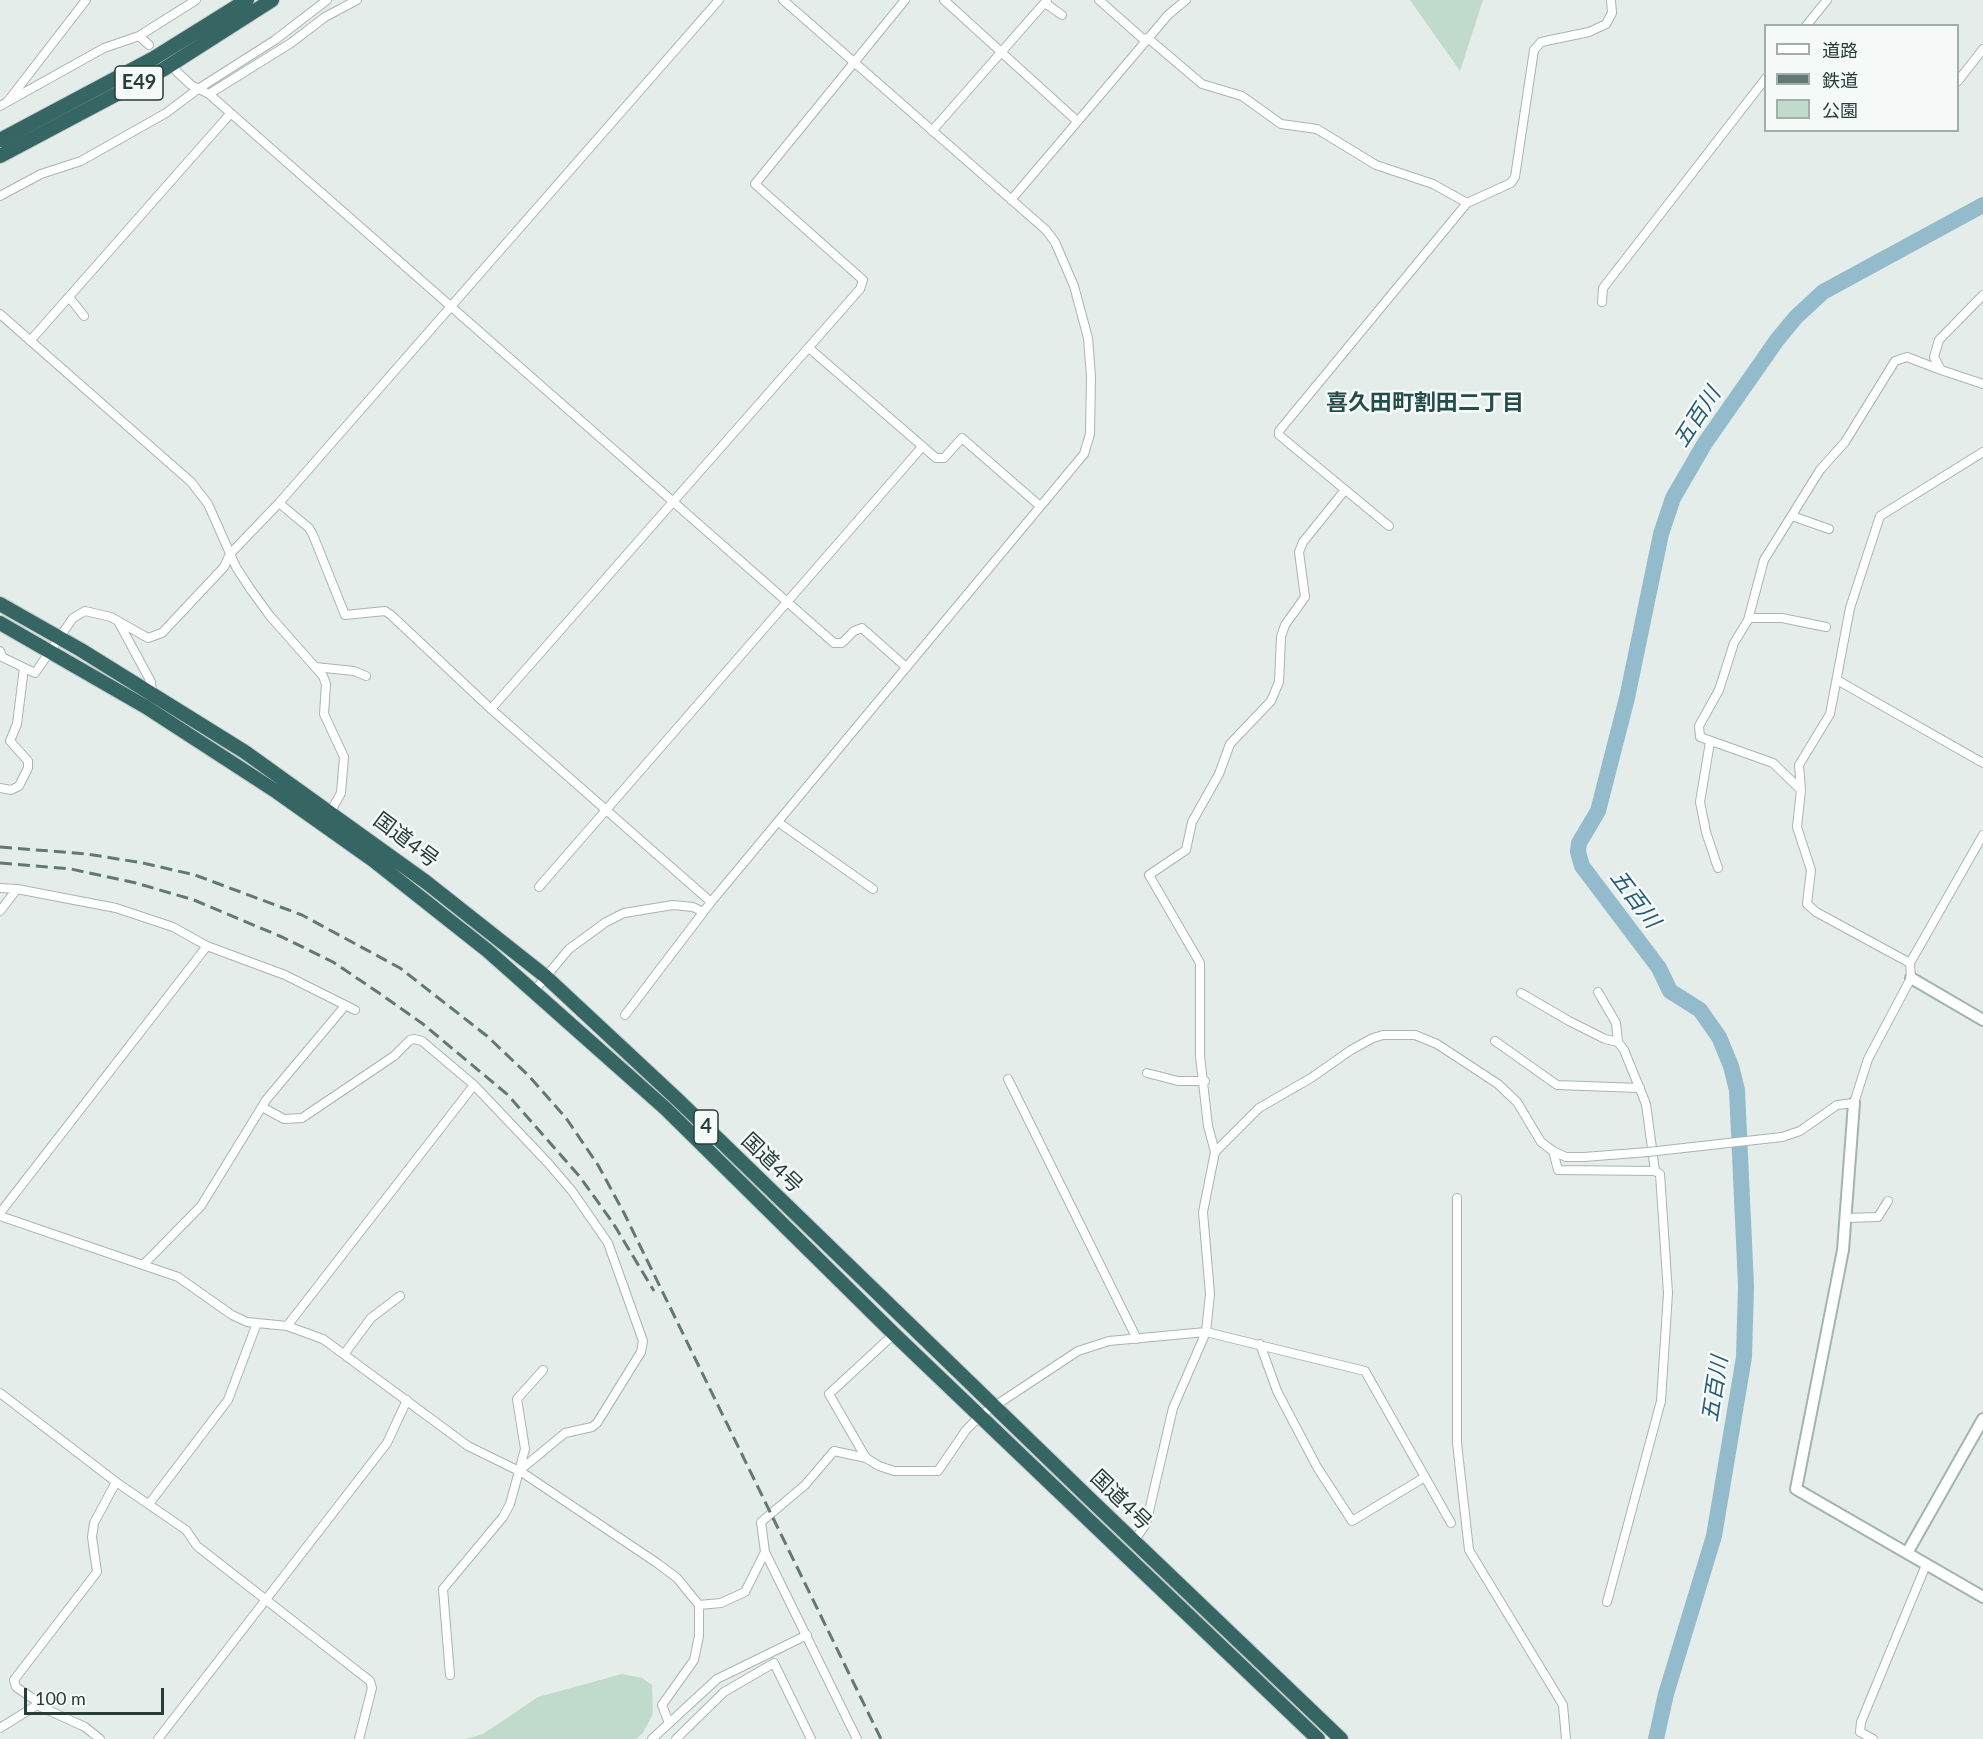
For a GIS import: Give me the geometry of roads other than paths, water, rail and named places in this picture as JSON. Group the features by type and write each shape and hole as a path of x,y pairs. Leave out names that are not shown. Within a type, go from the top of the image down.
{"highway":[{"name":"E49","path":"0,140 154,58 247,0"},
{"name":"E49","path":"0,156 164,69 272,0"},
{"name":"国道4号","path":"0,604 152,692 225,738 331,811 447,898 545,976 669,1090 993,1406 1341,1739"},
{"name":"国道4号","path":"0,623 146,707 322,823 439,910 534,991 674,1117 894,1334 1318,1739"}],"street":[{"path":"3,104 86,0"},
{"path":"3,104 104,48 139,36 196,0"},
{"path":"0,196 41,174 81,161 166,113 198,89 275,40 327,0"},
{"path":"208,94 291,43 325,17 357,0"},
{"path":"0,651 2,657 35,673 73,618 85,611 99,612 148,638 157,637 224,567 230,554 279,503 719,0"},
{"path":"625,1015 711,902 1084,454 1089,443 1092,394 1088,338 1074,286 1060,252 1046,230 783,0"},
{"path":"491,709 860,289 863,280 755,184 905,0"},
{"path":"944,0 1077,121"},
{"path":"1099,0 1142,38 1149,39 1202,84 1242,96 1281,124 1317,129 1376,165 1433,184 1467,203"},
{"path":"1011,200 1168,15 1186,0"},
{"path":"1389,526 1279,435 1279,431 1467,203 1502,189 1515,177 1536,48 1542,42 1589,32 1606,24 1612,13 1611,0"},
{"path":"1808,24 1827,0"},
{"path":"933,131 1046,1 1062,15"},
{"path":"139,36 149,45"},
{"path":"1959,80 1983,49"},
{"path":"177,72 208,94 834,643 842,643 854,631 862,628 906,667"},
{"path":"1602,302 1603,288 1764,81"},
{"path":"30,341 230,114"},
{"path":"1941,370 1934,357 1939,340 1983,296"},
{"path":"69,297 84,316"},
{"path":"0,314 191,482 208,504 230,554 270,616 315,667 326,684 324,714 344,757 341,793 331,811"},
{"path":"809,348 922,447 941,459 962,438 1040,506"},
{"path":"1801,790 1773,763 1700,737 1699,726 1719,690 1734,643 1749,618 1764,560 1820,470 1839,451 1895,361 1907,357 1983,384"},
{"path":"539,887 922,447"},
{"path":"1910,963 1816,912 1806,904 1811,870 1797,827 1801,790 1799,765 1830,714 1850,608 1880,516 1983,452"},
{"path":"1134,1541 1146,1524 1173,1408 1206,1332 1210,1294 1203,1212 1215,1152 1208,1126 1205,1081 1200,1056 1200,963 1149,875 1186,850 1192,822 1218,774 1230,744 1271,701 1279,682 1281,637 1285,625 1305,597 1299,552 1303,542 1345,490"},
{"path":"279,503 314,535 345,615 385,611 491,709 711,902"},
{"path":"1792,516 1829,529"},
{"path":"1749,618 1782,618 1826,627"},
{"path":"118,621 151,682 152,692"},
{"path":"315,667 354,671 366,676"},
{"path":"0,788 11,789 19,786 28,768 28,760 10,741 17,723 24,668"},
{"path":"1837,680 1983,763"},
{"path":"1710,742 1700,802 1706,832 1718,868"},
{"path":"778,822 873,889"},
{"path":"1983,835 1910,963 1911,978 1868,1059 1854,1103 1843,1250 1796,1489 1983,1597"},
{"path":"0,888 17,889 116,908 173,927 207,946 285,975 344,1007 356,1010"},
{"path":"0,911 17,889"},
{"path":"534,991 569,949 585,935 624,913 674,905 693,907 703,912"},
{"path":"207,946 0,1215 144,1264 186,1281 232,1315 247,1322 286,1326 315,1335 345,1353 468,1446 519,1471 677,1578 699,1605 699,1636 694,1660 662,1705 669,1722"},
{"path":"1911,978 1983,1020"},
{"path":"1598,992 1616,1023 1618,1042 1630,1061 1646,1104 1655,1171"},
{"path":"1521,993 1569,1021 1605,1039 1618,1042"},
{"path":"144,1264 201,1206 275,1088 308,1053 344,1007"},
{"path":"1215,1152 1259,1108 1373,1038 1398,1034 1415,1035 1431,1040 1487,1075 1517,1102 1541,1142 1553,1151 1566,1156 1584,1157 1648,1152 1782,1137 1800,1131 1837,1105 1854,1103"},
{"path":"262,1107 284,1119 302,1118 394,1056 410,1040 422,1041 474,1085 554,1170 608,1243 643,1341 640,1352 597,1423 592,1427 565,1433 519,1471"},
{"path":"1495,1041 1557,1085 1640,1088"},
{"path":"1147,1072 1178,1081 1205,1081"},
{"path":"1008,1079 1137,1339"},
{"path":"286,1326 474,1085"},
{"path":"1553,1151 1558,1170 1655,1171 1660,1174 1668,1293 1664,1373 1648,1453 1607,1602"},
{"path":"1457,1198 1457,1443 1469,1550 1563,1705 1566,1739"},
{"path":"1846,1218 1878,1217 1888,1201"},
{"path":"345,1353 370,1318 400,1296"},
{"path":"149,1503 228,1400 258,1323"},
{"path":"857,1739 765,1551 761,1522 805,1485 829,1454 834,1451 866,1458 894,1472 938,1471 966,1431 981,1415 1078,1351 1109,1341 1206,1332 1365,1371 1451,1523"},
{"path":"866,1458 829,1394 894,1334"},
{"path":"1260,1344 1282,1401 1317,1467 1352,1521 1425,1477"},
{"path":"450,1675 443,1589 453,1574 503,1517 510,1504 525,1441 517,1399 543,1370"},
{"path":"0,1393 116,1482 186,1530 197,1546 370,1681 372,1688 359,1739"},
{"path":"158,1739 387,1443 406,1400"},
{"path":"1906,1553 1983,1419"},
{"path":"100,1739 85,1727 37,1705 35,1700 16,1687 14,1680 97,1572 92,1537 94,1523 116,1482"},
{"path":"699,1605 721,1604 746,1592 765,1551"},
{"path":"1873,1739 1860,1732 1861,1722 1926,1565"},
{"path":"651,1739 717,1679 807,1635"},
{"path":"770,1653 811,1739"},
{"path":"676,1739 724,1692 774,1663"},
{"path":"0,1728 37,1705"}],"waterway":[{"name":"五百川","path":"1656,1739 1666,1694 1714,1536 1744,1357 1746,1286 1737,1090 1731,1066 1719,1037 1700,1010 1670,991 1659,968 1582,866 1578,852 1579,843 1598,811 1627,698 1661,534 1673,498 1705,443 1777,340 1796,317 1823,292 1983,205"}],"railway":[{"path":"0,847 87,854 143,863 195,875 302,915 400,968 487,1036 529,1076 566,1118 598,1165 624,1213 881,1739"},
{"path":"0,863 71,869 136,883 194,900 282,937 333,962 423,1024 508,1095 580,1177 613,1223 654,1291"}],"district":[{"name":"喜久田町割田二丁目","path":"1425,403"}]}
